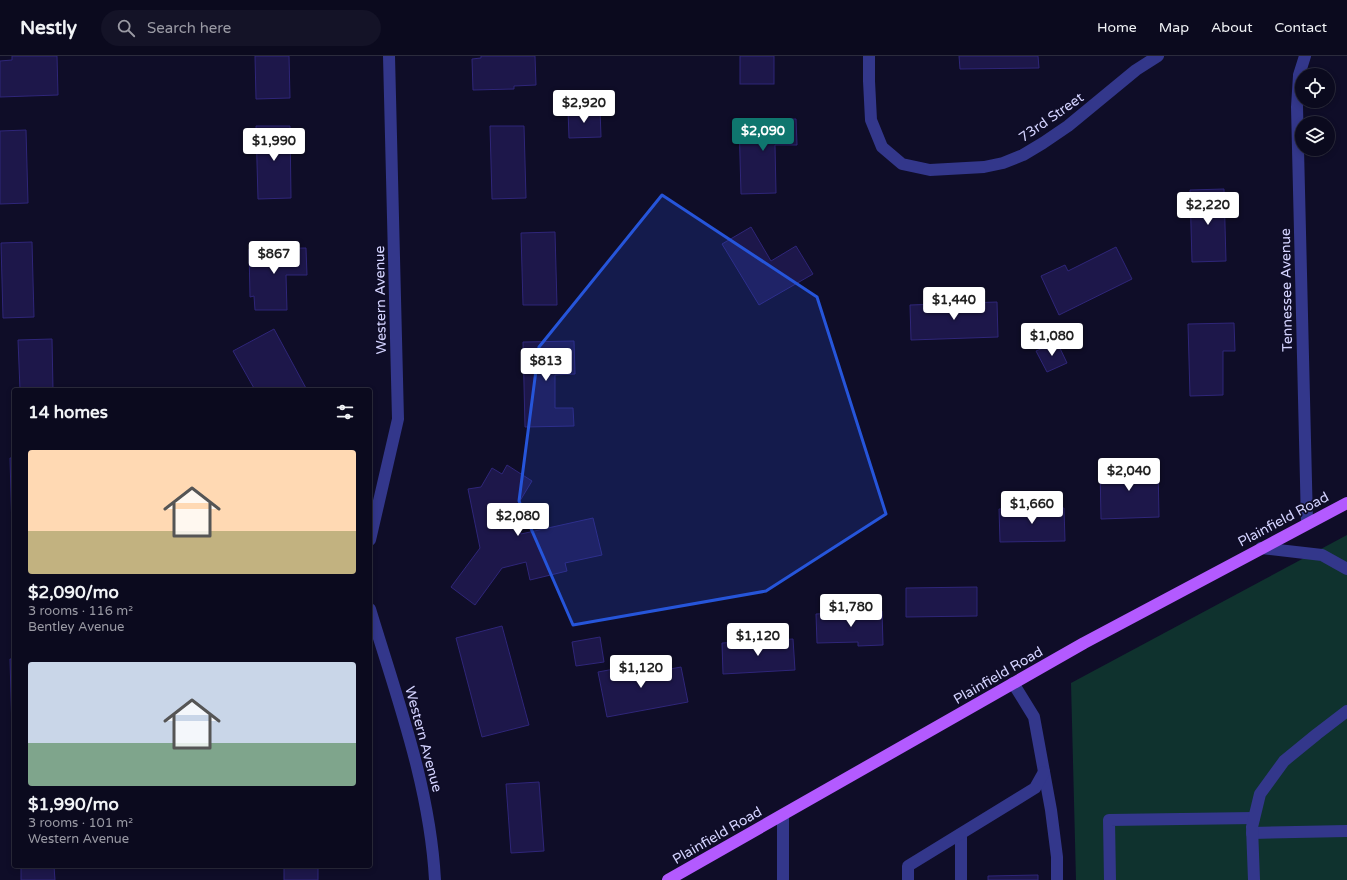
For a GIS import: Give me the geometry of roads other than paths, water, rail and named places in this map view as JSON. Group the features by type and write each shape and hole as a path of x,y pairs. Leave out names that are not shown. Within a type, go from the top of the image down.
{"main road":[{"name":"Plainfield Road","path":"668,880 1084,643 1347,503"}],"street":[{"name":"Western Avenue","path":"372,531 398,419 389,56"},
{"name":"73rd Street","path":"869,56 871,120 882,147 902,164 930,170 984,167 1003,163 1023,155 1068,126 1136,70 1158,56"},
{"name":"Tennessee Avenue","path":"1305,56 1299,75 1297,107 1307,523"},
{"path":"1261,548 1322,555 1347,569"},
{"name":"Western Avenue","path":"372,616 414,752 424,793 436,880"},
{"path":"1014,683 1034,717 1057,857 1057,880"},
{"path":"1254,880 1252,833 1260,794 1284,761 1347,711"},
{"path":"908,880 908,866 1035,788 1044,772"},
{"path":"783,814 783,880"},
{"path":"1110,880 1109,820 1254,818"},
{"path":"1252,833 1347,831"},
{"path":"961,834 961,880"}]}
